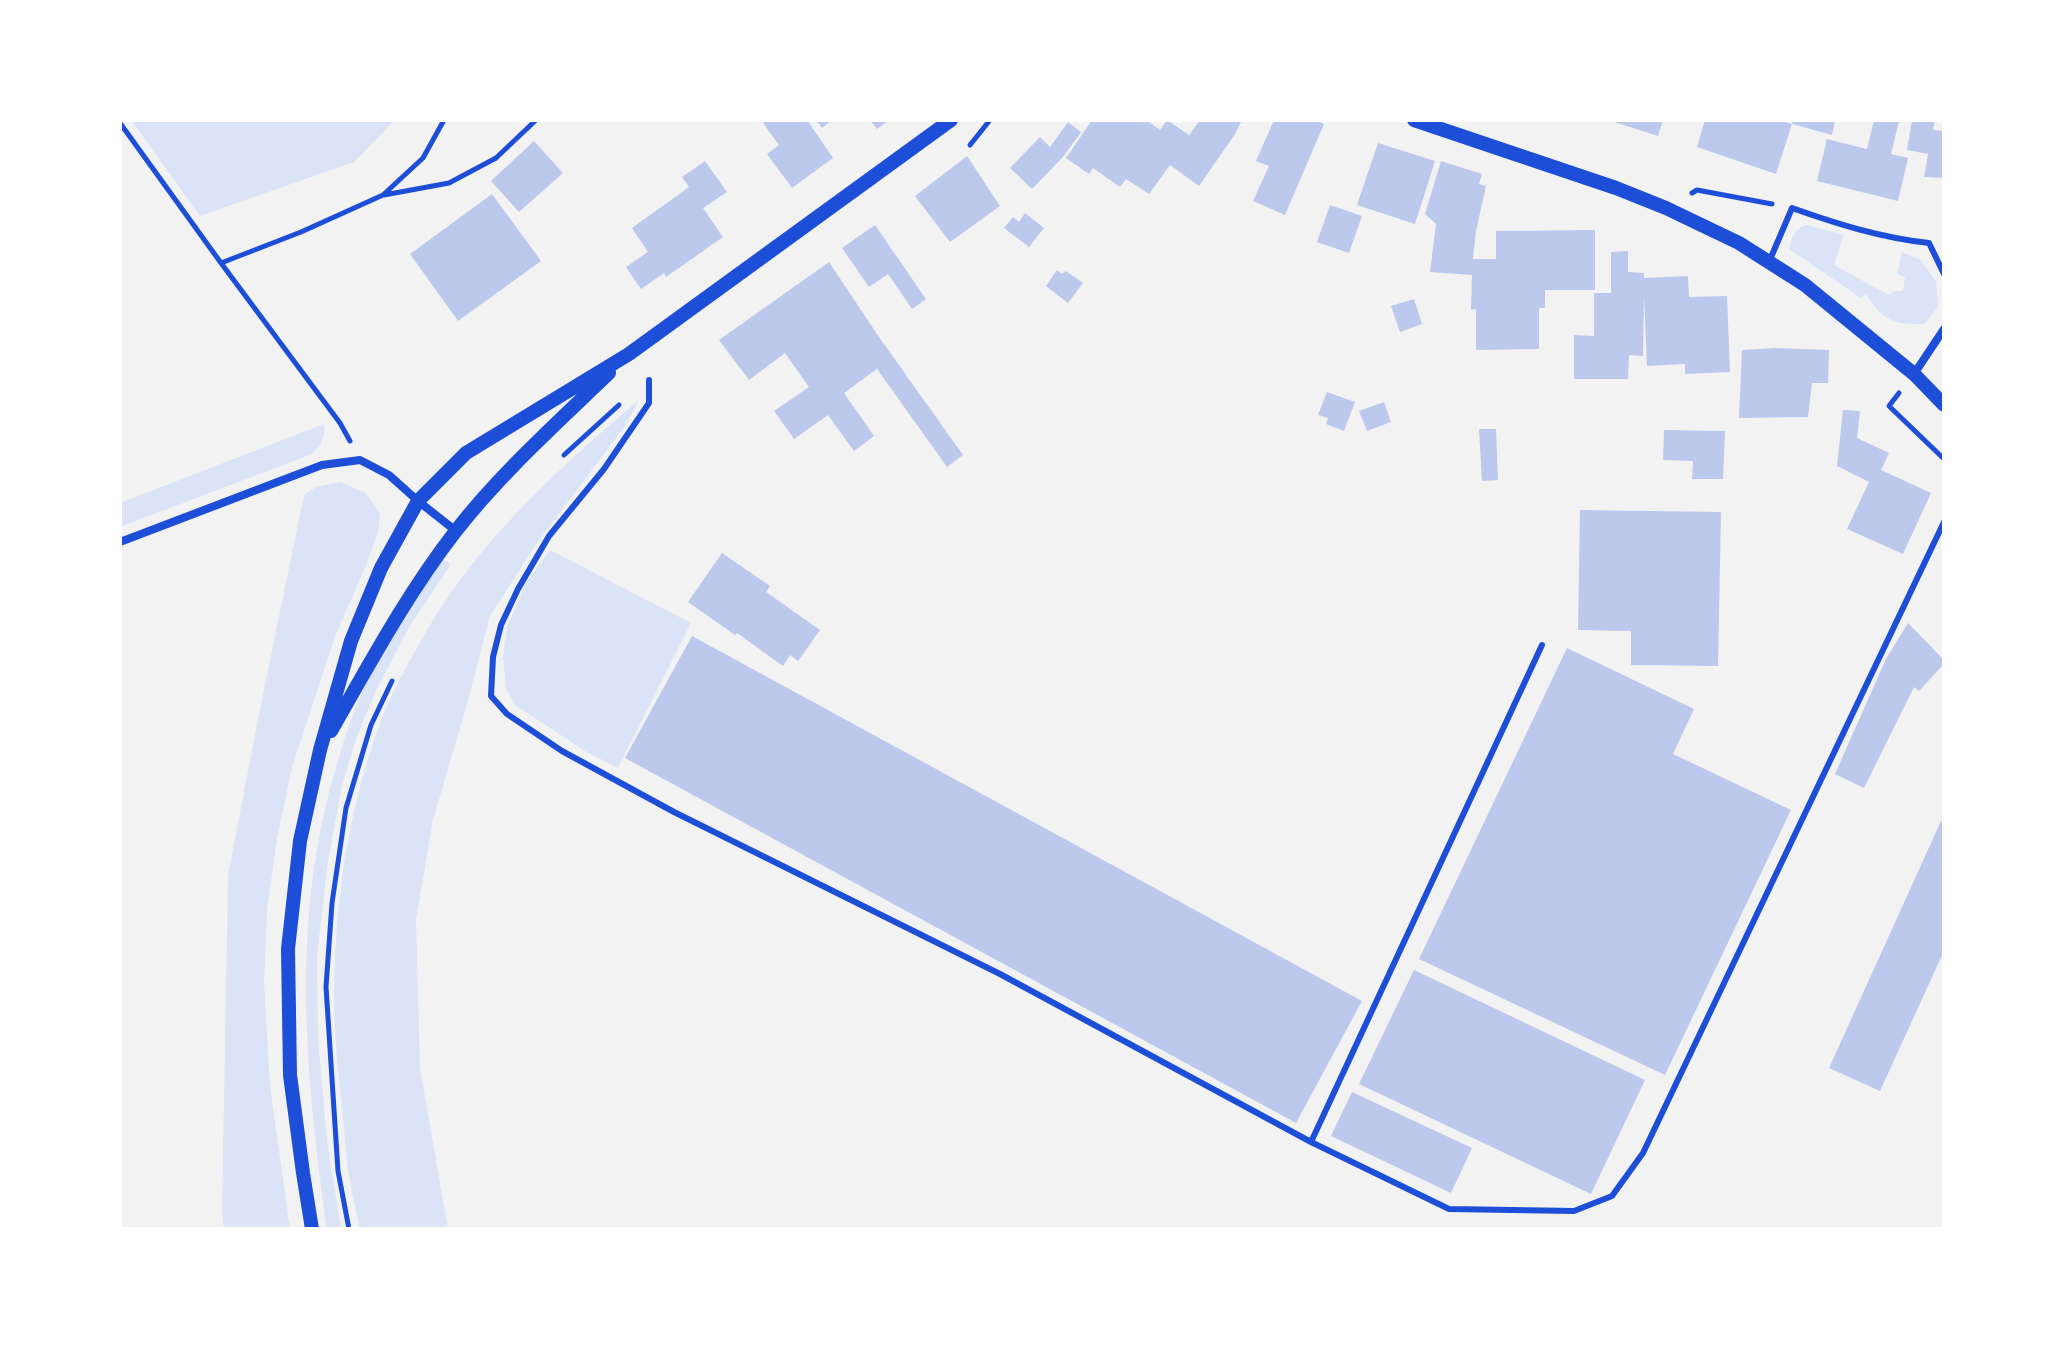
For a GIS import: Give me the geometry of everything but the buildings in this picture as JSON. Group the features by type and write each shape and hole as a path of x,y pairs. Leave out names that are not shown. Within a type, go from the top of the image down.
{"street":[{"path":"312,1229 290,1075 288,949 300,841 320,750 351,641 381,568 418,501 466,453 629,354 951,120"},
{"path":"1414,120 1616,188 1739,243 1805,285 1914,374 1944,405"},
{"path":"1914,374 1944,329"},
{"path":"320,750 420,580 456,531 507,472 629,354"},
{"path":"120,542 322,465 360,460 389,475 456,531"}],"lane":[{"path":"1769,262 1792,208 1844,226 1900,240 1929,243 1944,274"},
{"path":"649,380 649,403 604,469 549,536 501,625 493,657 491,696 507,714 562,751 674,812 1000,974 1311,1142 1449,1209 1574,1211 1612,1196 1643,1153 1944,522"},
{"path":"1311,1142 1542,645"}],"path":[{"path":"383,195 423,158 444,120"},
{"path":"221,263 276,243 383,195 449,183 496,158 536,120"},
{"path":"970,145 990,120"},
{"path":"120,123 340,423 360,460"},
{"path":"1666,208 1697,190 1792,208"},
{"path":"1914,374 1889,406 1944,459"},
{"path":"562,457 649,380"},
{"path":"349,1229 338,1171 326,987 332,903 346,808 371,725 396,673"}],"shaded area":[{"path":"131,120 395,120 354,162 200,216"},
{"path":"1807,225 1844,235 1834,265 1889,295 1894,291 1903,291 1905,277 1897,274 1902,252 1921,260 1936,281 1938,307 1925,324 1890,320 1866,294 1861,298 1789,249 1797,231"},
{"path":"639,400 625,426 537,543 490,616 433,820 416,921 420,1068 448,1229 360,1229 351,1189 337,1056 335,954 348,839 378,728 395,688 430,625 474,562 525,504"},
{"path":"324,424 322,441 312,454 120,527 120,503"},
{"path":"340,482 366,493 380,514 378,533 336,634 292,767 267,910 264,984 270,1086 290,1229 224,1229 228,875 304,495 316,487"},
{"path":"550,550 691,623 618,768 585,751 515,705 506,689 503,657 507,627 526,583"},
{"path":"442,559 451,564 409,627 357,736 342,786 328,861 317,955 318,1037 327,1141 341,1229 327,1229 313,1117 306,1005 311,893 319,837 332,781 359,700 387,646"}]}
